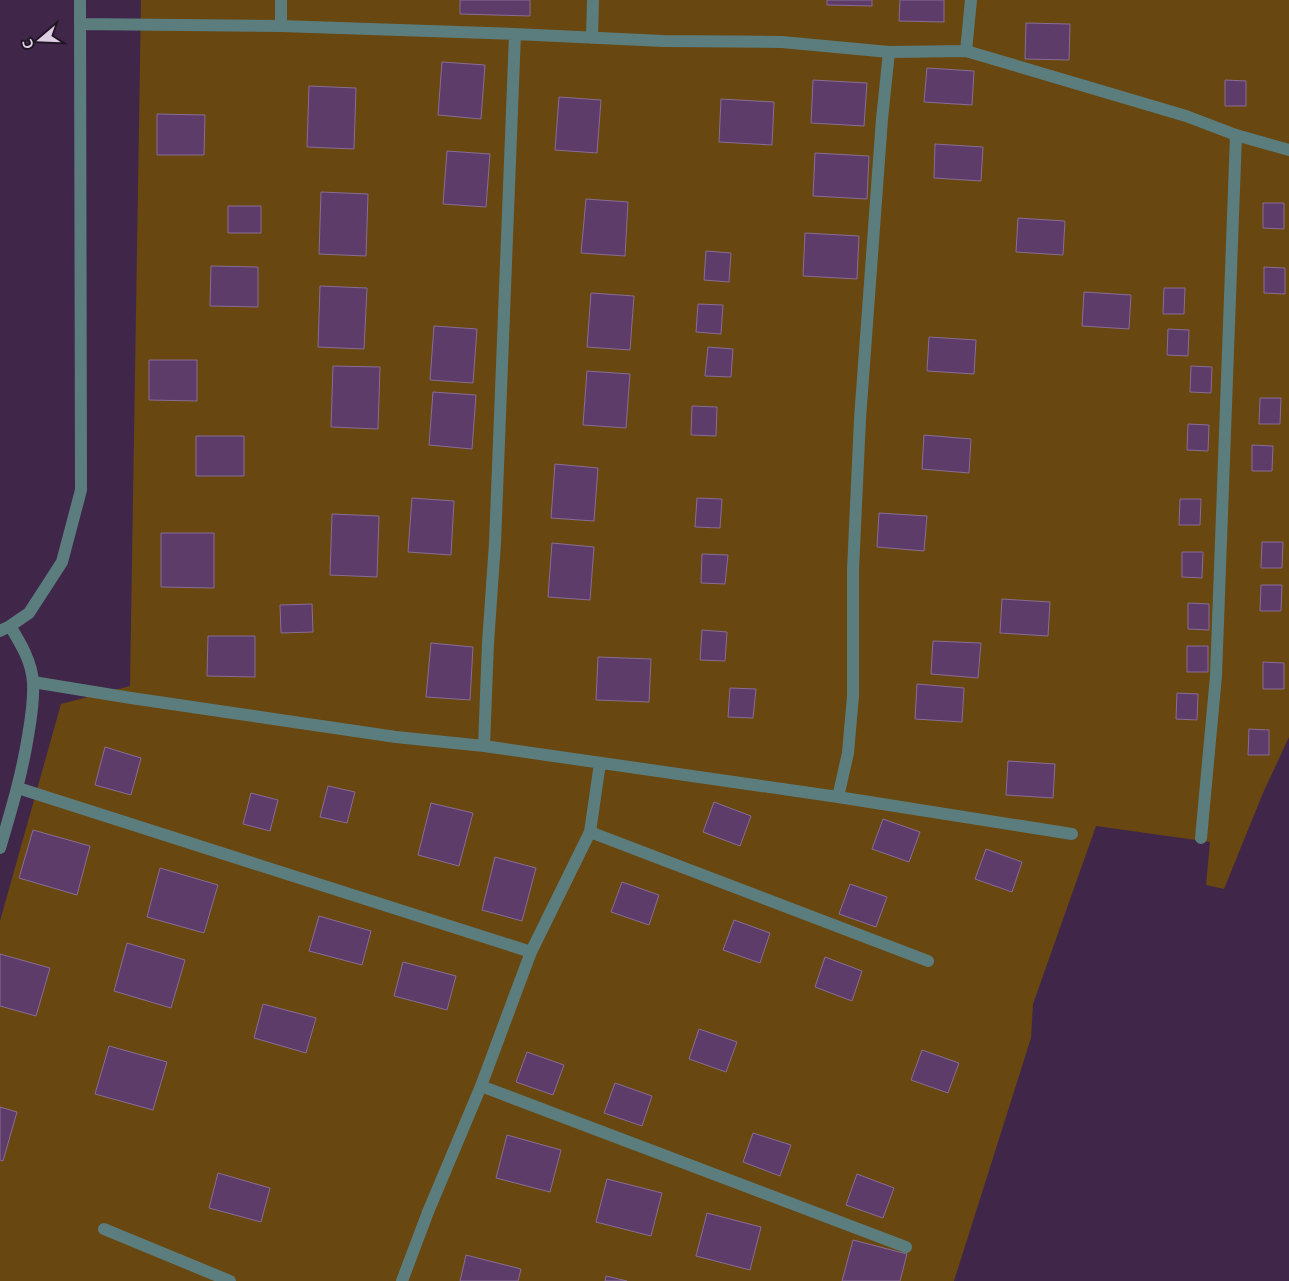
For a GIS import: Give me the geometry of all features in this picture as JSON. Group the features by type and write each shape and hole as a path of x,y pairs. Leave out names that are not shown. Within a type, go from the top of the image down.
{"street":[{"path":"0,848 18,788 31,718 33,682 25,651 5,629 29,613 62,562 81,490 80,0"},
{"path":"280,26 281,0"},
{"path":"592,38 593,0"},
{"path":"966,51 971,0"},
{"path":"80,24 280,26 663,41 782,42 889,52 966,51 1186,116 1236,135 1289,150"},
{"path":"484,746 488,643 495,543 515,34"},
{"path":"838,797 848,753 853,696 853,570 860,419 882,120 889,52"},
{"path":"1201,838 1216,676 1236,135"},
{"path":"33,682 396,737 484,746 838,797 1072,834"},
{"path":"402,1281 428,1212 481,1086 531,952 590,832 600,763"},
{"path":"18,788 531,952"},
{"path":"590,832 928,961"},
{"path":"481,1086 906,1247"},
{"path":"104,1229 230,1281"}],"shaded area":[{"path":"141,0 1289,0 1289,737 1263,793 1224,889 1206,885 1210,842 1096,826 1033,1004 1031,1038 954,1281 0,1281 0,921 61,704 130,686"}],"building":[{"path":"460,0 530,0 530,16 460,14"},
{"path":"827,0 872,0 872,6 827,5"},
{"path":"900,0 944,0 944,22 899,21"},
{"path":"1026,23 1070,24 1069,60 1025,59"},
{"path":"442,62 485,65 481,119 438,115"},
{"path":"927,68 974,71 972,105 924,102"},
{"path":"813,80 867,83 864,126 811,123"},
{"path":"1225,80 1246,81 1246,106 1225,106"},
{"path":"309,86 356,88 354,149 307,147"},
{"path":"559,97 601,100 597,153 555,150"},
{"path":"721,99 774,102 772,145 719,142"},
{"path":"157,114 205,115 204,155 157,155"},
{"path":"935,144 983,147 981,181 934,178"},
{"path":"447,151 490,154 486,207 443,204"},
{"path":"815,153 869,156 867,199 813,196"},
{"path":"321,192 368,194 366,256 319,254"},
{"path":"586,199 628,202 625,256 581,253"},
{"path":"1263,203 1284,203 1284,229 1263,228"},
{"path":"228,206 261,206 261,233 228,233"},
{"path":"1018,218 1065,221 1063,255 1016,252"},
{"path":"805,233 859,236 857,279 803,276"},
{"path":"706,251 731,253 729,282 704,280"},
{"path":"211,266 258,267 258,307 210,306"},
{"path":"1264,267 1285,268 1285,294 1264,293"},
{"path":"320,286 367,288 364,349 318,347"},
{"path":"1164,288 1185,288 1184,314 1163,314"},
{"path":"1084,292 1131,295 1129,329 1082,326"},
{"path":"591,293 634,296 630,350 587,347"},
{"path":"698,304 723,305 721,334 696,332"},
{"path":"434,326 477,329 473,383 430,380"},
{"path":"1168,329 1189,330 1188,356 1167,355"},
{"path":"929,337 976,340 974,374 927,371"},
{"path":"708,347 733,349 731,377 705,376"},
{"path":"149,360 197,360 197,401 149,400"},
{"path":"333,366 380,367 378,429 331,427"},
{"path":"1191,366 1212,367 1211,393 1190,392"},
{"path":"587,371 630,374 626,428 583,425"},
{"path":"433,392 476,395 472,449 429,445"},
{"path":"1260,398 1281,398 1280,424 1259,424"},
{"path":"692,406 717,407 716,436 691,435"},
{"path":"1188,424 1209,425 1208,451 1187,450"},
{"path":"924,435 971,439 969,473 922,469"},
{"path":"196,436 244,436 244,476 196,476"},
{"path":"1252,445 1273,446 1272,471 1252,471"},
{"path":"555,464 598,468 594,521 551,518"},
{"path":"412,498 454,501 451,555 408,552"},
{"path":"697,498 722,499 720,528 695,527"},
{"path":"1180,499 1201,499 1200,525 1179,525"},
{"path":"879,513 927,516 924,551 877,547"},
{"path":"332,514 379,516 377,577 330,575"},
{"path":"161,533 214,533 214,588 161,587"},
{"path":"1262,542 1283,542 1282,568 1261,568"},
{"path":"552,543 594,547 590,600 548,597"},
{"path":"1182,552 1203,552 1202,578 1182,577"},
{"path":"702,554 728,555 725,584 701,583"},
{"path":"1261,585 1282,585 1281,611 1260,611"},
{"path":"1002,599 1050,602 1048,636 1000,633"},
{"path":"1188,603 1209,604 1209,630 1188,629"},
{"path":"312,604 313,632 281,633 280,605"},
{"path":"702,630 727,632 725,661 700,660"},
{"path":"208,636 255,636 255,677 207,676"},
{"path":"933,641 981,643 978,678 931,674"},
{"path":"431,643 473,647 470,700 426,697"},
{"path":"1187,646 1208,646 1208,672 1187,672"},
{"path":"598,657 651,659 649,702 596,700"},
{"path":"1263,662 1284,663 1284,689 1263,689"},
{"path":"917,684 964,688 962,722 915,719"},
{"path":"730,688 756,689 753,718 728,717"},
{"path":"1177,693 1198,694 1197,720 1176,719"},
{"path":"1249,729 1269,730 1269,755 1248,755"},
{"path":"105,747 141,758 131,795 95,785"},
{"path":"1008,761 1055,764 1053,798 1006,795"},
{"path":"328,786 355,792 347,823 320,817"},
{"path":"251,793 278,800 270,831 243,824"},
{"path":"714,802 751,816 740,846 703,832"},
{"path":"431,803 473,813 459,866 418,855"},
{"path":"883,819 920,832 909,862 872,849"},
{"path":"33,830 90,846 77,895 19,878"},
{"path":"986,849 1022,862 1012,892 975,879"},
{"path":"495,857 536,868 522,921 482,910"},
{"path":"160,868 218,885 204,933 147,917"},
{"path":"622,882 659,895 649,925 611,912"},
{"path":"850,884 887,897 876,927 839,914"},
{"path":"319,916 371,931 362,965 309,951"},
{"path":"734,920 770,933 760,963 723,950"},
{"path":"127,943 185,960 171,1008 114,991"},
{"path":"0,954 50,968 36,1016 0,1006"},
{"path":"825,957 862,971 852,1001 815,987"},
{"path":"403,962 456,976 447,1010 394,996"},
{"path":"263,1004 316,1018 306,1053 254,1038"},
{"path":"699,1029 737,1042 726,1072 689,1059"},
{"path":"109,1046 167,1062 153,1110 95,1094"},
{"path":"922,1050 959,1063 948,1093 911,1080"},
{"path":"527,1052 564,1065 553,1095 516,1082"},
{"path":"615,1083 652,1096 642,1126 604,1113"},
{"path":"0,1107 17,1112 3,1161 0,1160"},
{"path":"753,1133 791,1145 780,1176 743,1162"},
{"path":"507,1135 561,1150 550,1192 496,1178"},
{"path":"218,1173 270,1188 261,1222 209,1208"},
{"path":"857,1174 894,1188 883,1218 846,1205"},
{"path":"607,1179 662,1193 651,1236 596,1222"},
{"path":"707,1213 761,1227 750,1270 696,1256"},
{"path":"853,1240 907,1254 900,1281 842,1281"},
{"path":"466,1255 521,1269 518,1281 460,1281"},
{"path":"606,1276 627,1281 605,1281"}]}
